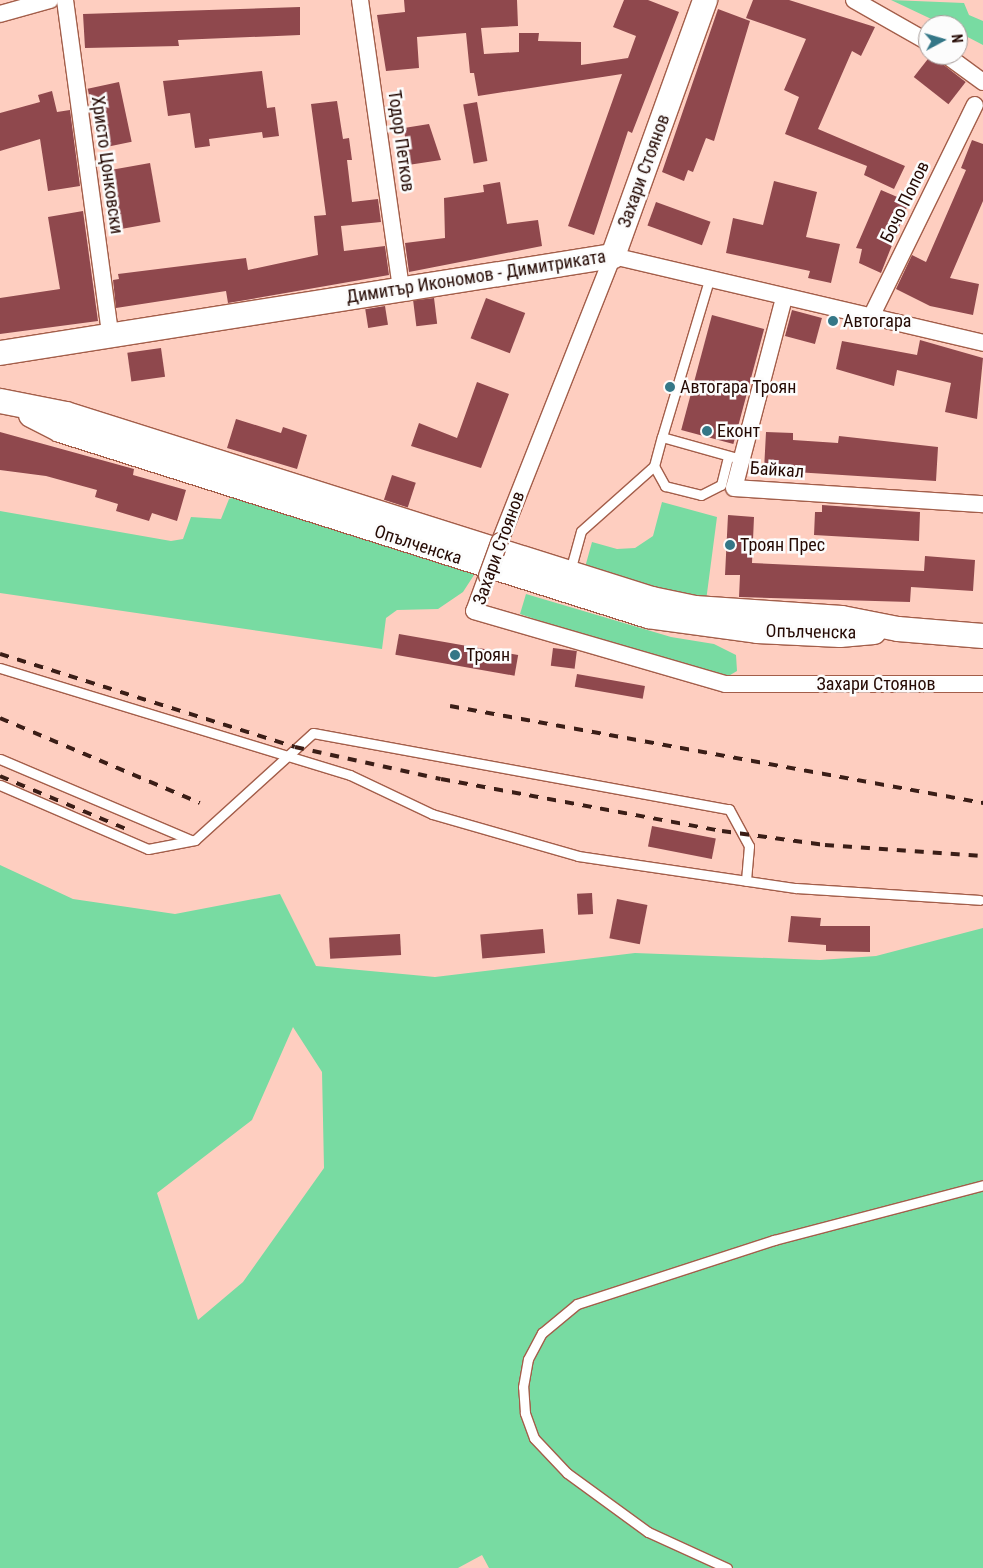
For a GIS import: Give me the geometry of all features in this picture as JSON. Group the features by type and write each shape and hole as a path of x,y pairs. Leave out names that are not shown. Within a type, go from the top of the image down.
{"street":[{"path":"0,14 50,0"},
{"name":"Христо Цонковски","path":"65,0 110,335"},
{"name":"Тодор Петков","path":"360,0 401,288"},
{"name":"Захари Стоянов","path":"706,0 613,256 474,611 726,684 983,684"},
{"path":"854,0 918,36"},
{"path":"960,65 983,82"},
{"name":"Бочо Попов","path":"871,317 975,104"},
{"name":"Димитър Икономов - Димитриката","path":"0,353 401,288 613,256 784,298 983,343"},
{"name":"Байкал","path":"784,298 735,458 734,488 983,504"},
{"path":"0,374 24,350"},
{"name":"Опълченска","path":"5,403 66,414 569,575 695,608 842,618 898,630 983,636"},
{"name":"Опълченска","path":"5,403 60,430 648,616 693,625 831,635 898,630"}],"lane":[{"path":"569,575 581,531 654,466 709,280"},
{"path":"654,466 665,486 701,495 721,485 735,458 662,437"},
{"path":"0,668 350,775 432,814 578,856 746,881 980,900"},
{"path":"0,785 148,849 191,840 313,733 729,809 749,846 746,881"},
{"path":"0,759 191,840"},
{"path":"727,1568 648,1532 567,1473 534,1438 525,1413 523,1387 528,1358 542,1333 577,1304 774,1240 983,1185"}],"green space":[{"path":"891,0 964,3 969,15 983,21 983,45 968,37 968,15 923,15"},
{"path":"236,497 454,563 474,575 463,592 438,609 397,610 386,618 382,649 0,593 0,511 171,541 183,539 191,517 221,519 229,499"},
{"path":"662,502 717,517 706,601 584,571 592,542 617,549 635,548 653,536"},
{"path":"526,594 671,637 714,644 736,655 737,671 725,678 676,667 520,614"},
{"path":"0,865 73,899 175,914 280,894 316,966 435,977 635,953 820,960 876,956 983,928 983,1568 489,1568 482,1555 458,1568 0,1568","holes":["293,1027 322,1072 324,1168 243,1282 198,1320 157,1193 252,1120"]}],"building":[{"path":"404,0 517,0 518,26 481,28 484,54 519,52 519,33 539,33 538,41 581,42 581,65 628,58 636,36 613,27 624,0 648,0 679,12 632,133 628,131 594,235 568,226 622,74 478,96 474,73 470,73 466,33 417,37 419,68 386,71 377,15 405,12"},
{"path":"753,0 789,0 875,27 861,56 852,51 818,129 905,166 894,189 864,175 867,166 785,134 799,97 784,90 806,39 746,18"},
{"path":"300,7 300,35 178,40 179,46 85,48 83,14"},
{"path":"718,9 750,21 714,141 706,138 693,172 688,170 684,181 662,172"},
{"path":"923,65 944,65 966,82 948,104 914,77"},
{"path":"262,71 267,108 275,107 279,136 263,138 262,132 209,139 210,146 195,148 190,113 168,116 163,81"},
{"path":"119,82 132,142 100,148 88,89"},
{"path":"52,91 57,112 70,110 80,186 48,191 40,139 0,151 0,113 40,102 38,95"},
{"path":"337,101 343,139 349,138 352,160 347,160 352,202 378,199 381,222 341,226 344,251 385,246 389,275 228,303 226,291 116,308 113,280 119,279 118,274 246,258 248,270 318,255 314,216 326,215 311,104"},
{"path":"477,102 487,161 474,164 463,104"},
{"path":"429,124 441,160 408,165 404,128"},
{"path":"972,140 983,144 983,201 950,278 979,284 973,315 930,306 896,289 912,255 926,262 966,170 961,168"},
{"path":"150,163 160,222 121,229 111,170"},
{"path":"774,181 817,192 806,237 840,244 831,283 808,278 810,271 726,253 733,218 763,225"},
{"path":"500,182 507,224 538,220 542,246 409,272 405,243 445,238 444,198 484,192 483,185"},
{"path":"881,190 909,202 881,273 859,263 862,249 856,248"},
{"path":"656,202 711,222 702,245 647,225"},
{"path":"83,211 98,321 0,334 0,298 60,289 48,217"},
{"path":"434,298 437,324 416,326 413,301"},
{"path":"486,298 525,313 510,353 471,338"},
{"path":"385,306 388,325 368,328 365,309"},
{"path":"792,310 822,318 815,344 785,336"},
{"path":"712,315 764,329 733,444 681,430"},
{"path":"920,340 983,358 977,419 945,412 951,383 897,370 894,386 836,369 842,341 917,355"},
{"path":"161,348 165,377 131,381 127,353"},
{"path":"477,382 509,394 481,468 411,446 419,423 457,438"},
{"path":"236,419 281,433 283,427 307,435 297,469 227,448"},
{"path":"0,432 134,469 133,475 186,490 177,521 152,513 149,521 116,511 118,504 95,497 97,490 46,476 0,470"},
{"path":"766,432 793,433 793,440 838,443 839,436 938,447 936,481 764,470"},
{"path":"392,475 416,483 408,507 384,500"},
{"path":"822,505 920,512 919,541 814,535 815,512 822,512"},
{"path":"728,515 754,517 752,563 924,571 925,556 975,560 973,591 911,587 910,602 739,597 740,575 725,575"},
{"path":"399,634 518,655 515,676 395,655"},
{"path":"553,648 577,651 575,669 551,666"},
{"path":"577,674 645,686 643,699 575,687"},
{"path":"652,826 716,838 712,859 648,847"},
{"path":"592,893 593,914 578,915 577,894"},
{"path":"617,899 647,905 640,944 609,938"},
{"path":"791,916 821,918 820,926 870,926 870,952 826,951 826,945 788,942"},
{"path":"543,929 545,953 482,958 480,934"},
{"path":"400,934 401,955 330,959 329,938"}],"railway":[{"path":"0,654 295,747 441,779 722,831 825,845 983,856"},
{"path":"450,706 983,803"},
{"path":"0,718 200,803"},
{"path":"0,776 131,831"}],"place":[{"name":"Автогара","path":"833,321"},
{"name":"Автогара Троян","path":"670,387"},
{"name":"Еконт","path":"707,431"},
{"name":"Троян Прес","path":"730,545"},
{"name":"Троян","path":"455,655"}]}
